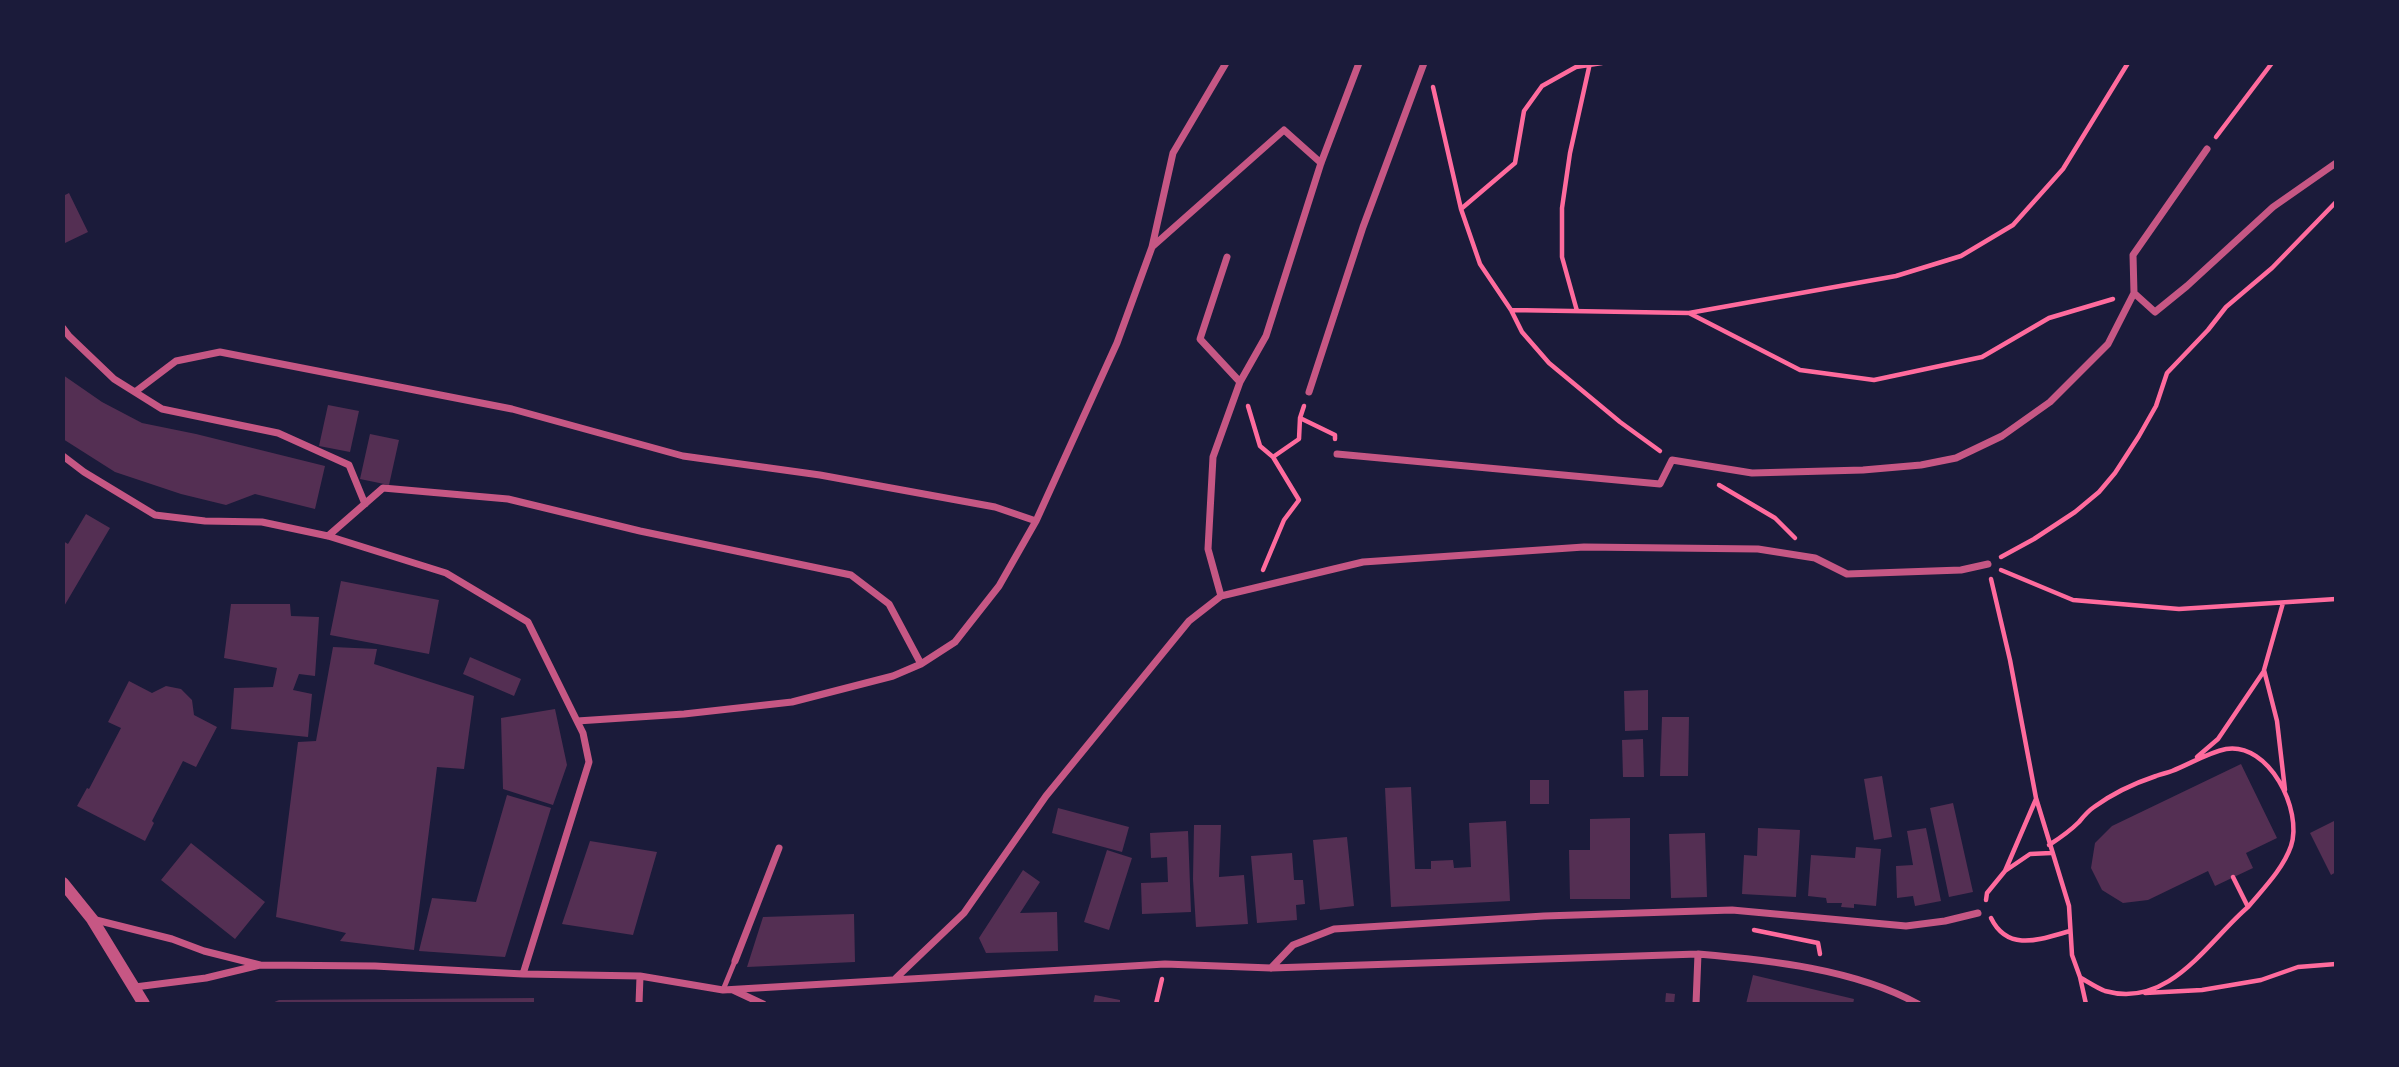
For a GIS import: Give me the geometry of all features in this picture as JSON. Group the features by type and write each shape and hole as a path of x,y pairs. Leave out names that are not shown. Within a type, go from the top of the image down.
{"street":[{"path":"577,721 684,714 792,702 893,676 921,664 955,642 999,586 1036,521 1117,343 1152,247 1173,153 1226,63"},
{"path":"1221,596 1208,549 1213,457 1240,382 1266,336 1321,163 1359,63"},
{"path":"1309,392 1363,227 1424,63"},
{"path":"1152,247 1284,130 1321,163"},
{"path":"1337,454 1660,484 1672,460 1752,472 1801,473 1921,465 1956,458 2001,436 2050,402 2108,344 2134,293 2133,255 2207,149"},
{"path":"2134,293 2155,312 2273,207 2336,163"},
{"path":"1227,257 1200,339 1240,382"},
{"path":"63,328 114,379 162,410 278,433 349,465 365,504"},
{"path":"135,392 176,361 220,352 512,409 683,456 847,480 995,507 1036,521"},
{"path":"63,456 84,472 155,515 205,521 262,522 328,536 446,573 528,622 583,733 589,762 523,974"},
{"path":"328,536 383,488 508,499 640,531 851,575 889,604 921,664"},
{"path":"895,979 964,913 1046,796 1189,621 1221,596 1363,562 1584,547 1758,549 1815,558 1847,574 1961,570 1988,564"},
{"path":"735,961 779,848"},
{"path":"63,883 92,919 144,1004"},
{"path":"1271,968 1293,945 1334,929 1544,916 1732,910 1906,926 1978,913"},
{"path":"92,919 260,965 375,966 523,974 640,976 723,990 1165,964 1271,968 1698,954 1743,958 1834,974 1895,991 1918,1004"},
{"path":"1696,1004 1698,954"},
{"path":"135,987 206,978 260,965"},
{"path":"639,1004 640,976"},
{"path":"732,990 763,1004"}],"lane":[{"path":"723,990 735,961"}],"path":[{"path":"1461,209 1515,163 1524,111 1542,86 1576,67 1602,63"},
{"path":"1511,310 1689,313 1896,276 1961,256 2013,225 2063,169 2128,63"},
{"path":"2207,149 2272,63"},
{"path":"1577,311 1562,257 1562,208 1570,153 1590,64"},
{"path":"1431,76 1461,209 1480,264 1511,310 1522,332 1549,363 1620,422 1672,460"},
{"path":"1988,564 2034,540 2099,492 2139,436 2156,406 2167,373 2226,307 2272,268 2336,202"},
{"path":"1689,313 1800,370 1874,380 1982,357 2049,318 2134,293"},
{"path":"1240,382 1260,446 1273,457 1299,500 1284,520 1257,587"},
{"path":"1273,457 1299,439 1300,418 1309,392"},
{"path":"1300,418 1335,435"},
{"path":"1717,484 1774,518 1815,558"},
{"path":"1988,564 2073,600 2179,609 2336,599"},
{"path":"1988,564 2010,660 2036,798 2051,853 2062,879 2068,906 2072,955 2086,1004"},
{"path":"2194,760 2218,739 2264,670 2283,603"},
{"path":"2141,993 2168,981 2197,960 2248,907 2281,865 2291,846 2295,824 2285,791 2277,721 2264,670"},
{"path":"2049,845 2064,835 2091,808 2118,793 2226,749 2244,748 2266,764 2285,791"},
{"path":"2005,872 2036,798"},
{"path":"1987,892 2005,872 2029,854 2051,853"},
{"path":"2233,877 2248,907"},
{"path":"1747,929 1818,943 1820,954"},
{"path":"2010,938 2028,942 2070,931"},
{"path":"1156,1004 1165,964"},
{"path":"2080,977 2105,990 2141,993 2202,990 2261,981 2298,967 2336,964"}],"building":[{"path":"69,193 88,232 65,243 63,196"},
{"path":"63,375 102,402 142,423 325,466 315,509 255,494 226,505 181,494 115,472 63,439"},
{"path":"328,405 359,411 350,452 319,446"},
{"path":"370,434 399,440 389,485 360,479"},
{"path":"86,514 110,528 63,608 63,541 68,544"},
{"path":"341,581 439,600 429,654 330,635"},
{"path":"231,604 290,604 291,616 319,617 315,676 299,674 293,690 312,694 308,737 231,729 234,688 273,687 277,668 224,658"},
{"path":"333,647 377,649 374,664 474,696 464,769 437,767 414,950 340,941 346,933 276,917 298,742 316,741"},
{"path":"470,657 521,679 514,696 463,674"},
{"path":"129,681 152,693 166,686 181,689 192,700 194,715 217,727 196,767 183,761 152,821 154,823 145,841 77,806 121,728 108,722"},
{"path":"1648,690 1648,730 1625,731 1624,691"},
{"path":"555,709 567,765 553,805 503,789 501,718"},
{"path":"1662,717 1689,717 1688,776 1660,776"},
{"path":"1643,739 1644,777 1623,777 1622,740"},
{"path":"2241,764 2277,838 2246,853 2253,868 2215,886 2208,871 2148,900 2123,903 2102,890 2091,868 2095,843 2112,826"},
{"path":"1882,776 1892,837 1874,840 1864,779"},
{"path":"1530,780 1549,780 1549,804 1530,804"},
{"path":"1411,787 1415,869 1431,869 1431,861 1453,860 1454,868 1471,867 1469,823 1506,821 1510,901 1391,907 1385,788"},
{"path":"507,795 551,808 505,957 419,951 432,898 476,902"},
{"path":"1953,803 1973,892 1949,897 1930,808"},
{"path":"1058,808 1129,827 1122,852 1052,833"},
{"path":"1630,818 1630,899 1570,899 1569,850 1590,850 1590,819"},
{"path":"2336,820 2336,872 2331,875 2310,833"},
{"path":"1194,825 1221,825 1219,877 1244,875 1248,924 1196,927"},
{"path":"1758,828 1800,830 1796,897 1742,894 1744,855 1757,856"},
{"path":"1926,828 1941,901 1915,906 1913,896 1897,898 1896,866 1913,865 1907,831"},
{"path":"1188,831 1191,912 1142,914 1141,883 1168,882 1167,857 1151,858 1150,833"},
{"path":"1705,833 1707,897 1671,898 1669,834"},
{"path":"1347,837 1354,906 1320,910 1313,840"},
{"path":"590,841 657,852 633,935 562,924"},
{"path":"191,843 265,902 235,939 161,880"},
{"path":"1856,847 1881,849 1876,906 1854,904 1854,908 1841,907 1842,903 1827,903 1826,898 1808,896 1811,855 1855,858"},
{"path":"1107,850 1132,858 1109,930 1084,922"},
{"path":"1292,853 1294,880 1303,880 1305,904 1296,905 1297,920 1257,923 1251,856"},
{"path":"1023,870 1040,882 1020,913 1057,912 1058,951 986,953 979,938"},
{"path":"854,914 855,962 747,967 763,917"},
{"path":"1753,975 1854,999 1853,1004 1746,1004"},
{"path":"1666,993 1675,994 1674,1004 1665,1004"},
{"path":"1095,995 1120,1000 1120,1004 1093,1004"},
{"path":"534,998 534,1004 270,1004 279,1000"}]}
